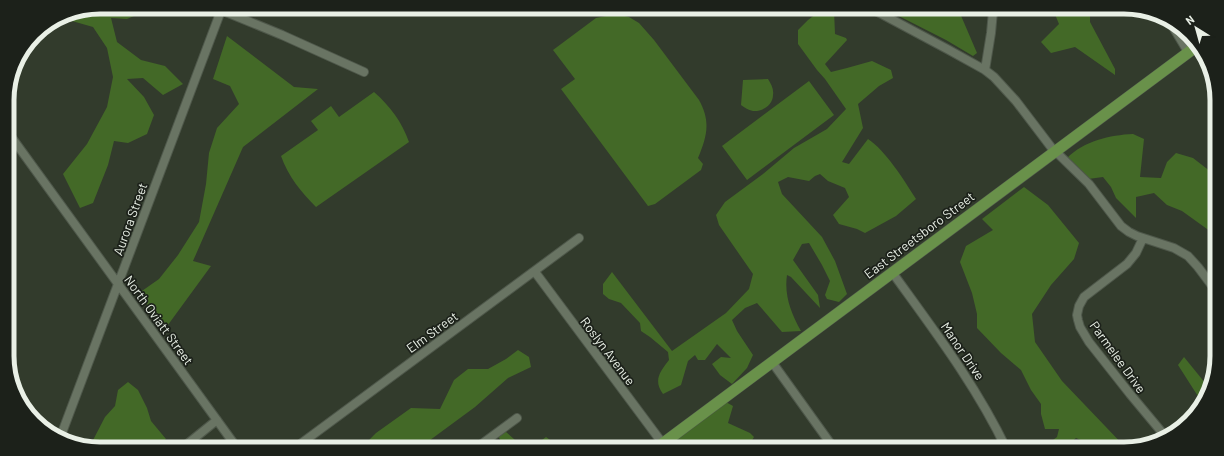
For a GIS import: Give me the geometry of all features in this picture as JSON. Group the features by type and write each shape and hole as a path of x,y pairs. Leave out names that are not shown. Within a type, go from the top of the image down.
{"main road":[{"name":"East Streetsboro Street","path":"665,442 1193,49"}],"street":[{"name":"Aurora Street","path":"62,433 220,14"},
{"path":"234,14 364,72"},
{"path":"882,14 985,70 1002,84 1051,147 1089,184 1121,226 1129,232 1174,248 1188,256 1210,283"},
{"path":"985,70 993,14"},
{"name":"North Oviatt Street","path":"14,140 119,283 233,442"},
{"name":"Elm Street","path":"303,442 579,238"},
{"name":"Parmelee Drive","path":"1143,238 1136,253 1127,264 1084,297 1079,306 1077,315 1080,327 1089,342 1162,433"},
{"name":"Roslyn Avenue","path":"535,272 659,442"},
{"name":"Manor Drive","path":"892,272 967,377 987,410 1003,442"},
{"path":"772,362 829,442"},
{"path":"484,442 517,418"},
{"path":"189,442 217,420"}],"green space":[{"path":"94,14 139,14 127,19 111,18 117,42 141,60 165,66 183,84 163,95 143,78 127,79 144,97 154,115 147,134 128,143 114,141 108,165 93,203 80,208 63,174 87,144 107,107 113,77 107,48 93,27 72,21 64,22 77,17"},
{"path":"816,14 834,14 835,34 846,38 847,40 825,64 831,72 872,61 891,70 893,78 879,86 858,104 863,128 842,162 849,164 868,139 888,158 916,199 896,216 865,233 839,224 833,215 849,197 845,188 828,181 820,174 809,181 788,177 778,182 782,194 822,237 835,261 847,294 839,302 827,299 825,295 830,281 809,243 802,244 793,260 818,295 820,308 791,277 787,275 787,297 801,331 782,332 757,303 745,308 732,320 737,331 753,355 747,368 732,384 720,375 712,364 721,357 731,358 717,344 705,360 698,360 695,355 688,361 681,385 663,394 658,384 658,380 661,372 669,360 668,352 641,331 640,323 621,303 609,299 603,294 603,284 612,272 672,351 726,313 749,289 753,274 719,225 716,215 725,202 763,174 794,148 827,129 846,109 798,44 798,30"},
{"path":"895,14 960,14 977,53 973,56 946,40"},
{"path":"1055,14 1090,14 1090,22 1115,69 1115,75 1075,47 1051,53 1041,42 1059,24"},
{"path":"611,15 629,17 639,23 654,40 699,100 705,115 706,129 704,143 698,158 703,164 701,170 655,204 648,206 561,89 575,79 553,50 596,18"},
{"path":"227,36 294,87 318,89 243,147 193,261 211,266 165,329 139,293 159,279 178,255 199,222 206,184 209,153 217,128 239,104 230,86 213,79"},
{"path":"768,79 773,93 773,99 769,105 763,109 753,111 741,105 743,80"},
{"path":"809,81 834,115 747,180 722,146"},
{"path":"374,92 395,115 409,142 316,207 305,196 287,170 281,156 318,130 311,121 331,106 339,117"},
{"path":"1133,134 1144,139 1140,177 1161,178 1167,162 1176,153 1193,158 1210,171 1210,231 1182,211 1167,205 1154,193 1136,197 1136,218 1116,198 1111,187 1103,177 1088,179 1067,158 1081,147 1089,143 1115,136"},
{"path":"1024,187 1048,205 1079,243 1074,259 1051,285 1032,314 1035,342 1062,381 1120,442 1085,442 1076,438 1071,442 1050,442 1057,437 1059,429 1045,429 1041,414 1041,404 1031,390 1021,370 1001,353 977,328 977,314 972,293 960,262 966,246 993,230 982,219"},
{"path":"518,350 529,357 531,367 508,378 475,407 427,442 367,442 376,433 411,408 440,409 454,380 468,369 488,369"},
{"path":"1184,357 1205,383 1199,398 1178,365"},
{"path":"128,382 138,390 147,408 151,421 166,439 162,442 92,441 105,417 115,406 118,390"},
{"path":"724,401 733,406 728,423 750,433 754,437 751,442 672,442"},
{"path":"505,431 516,442 502,442 498,436"},
{"path":"546,437 553,442 539,442"}]}
